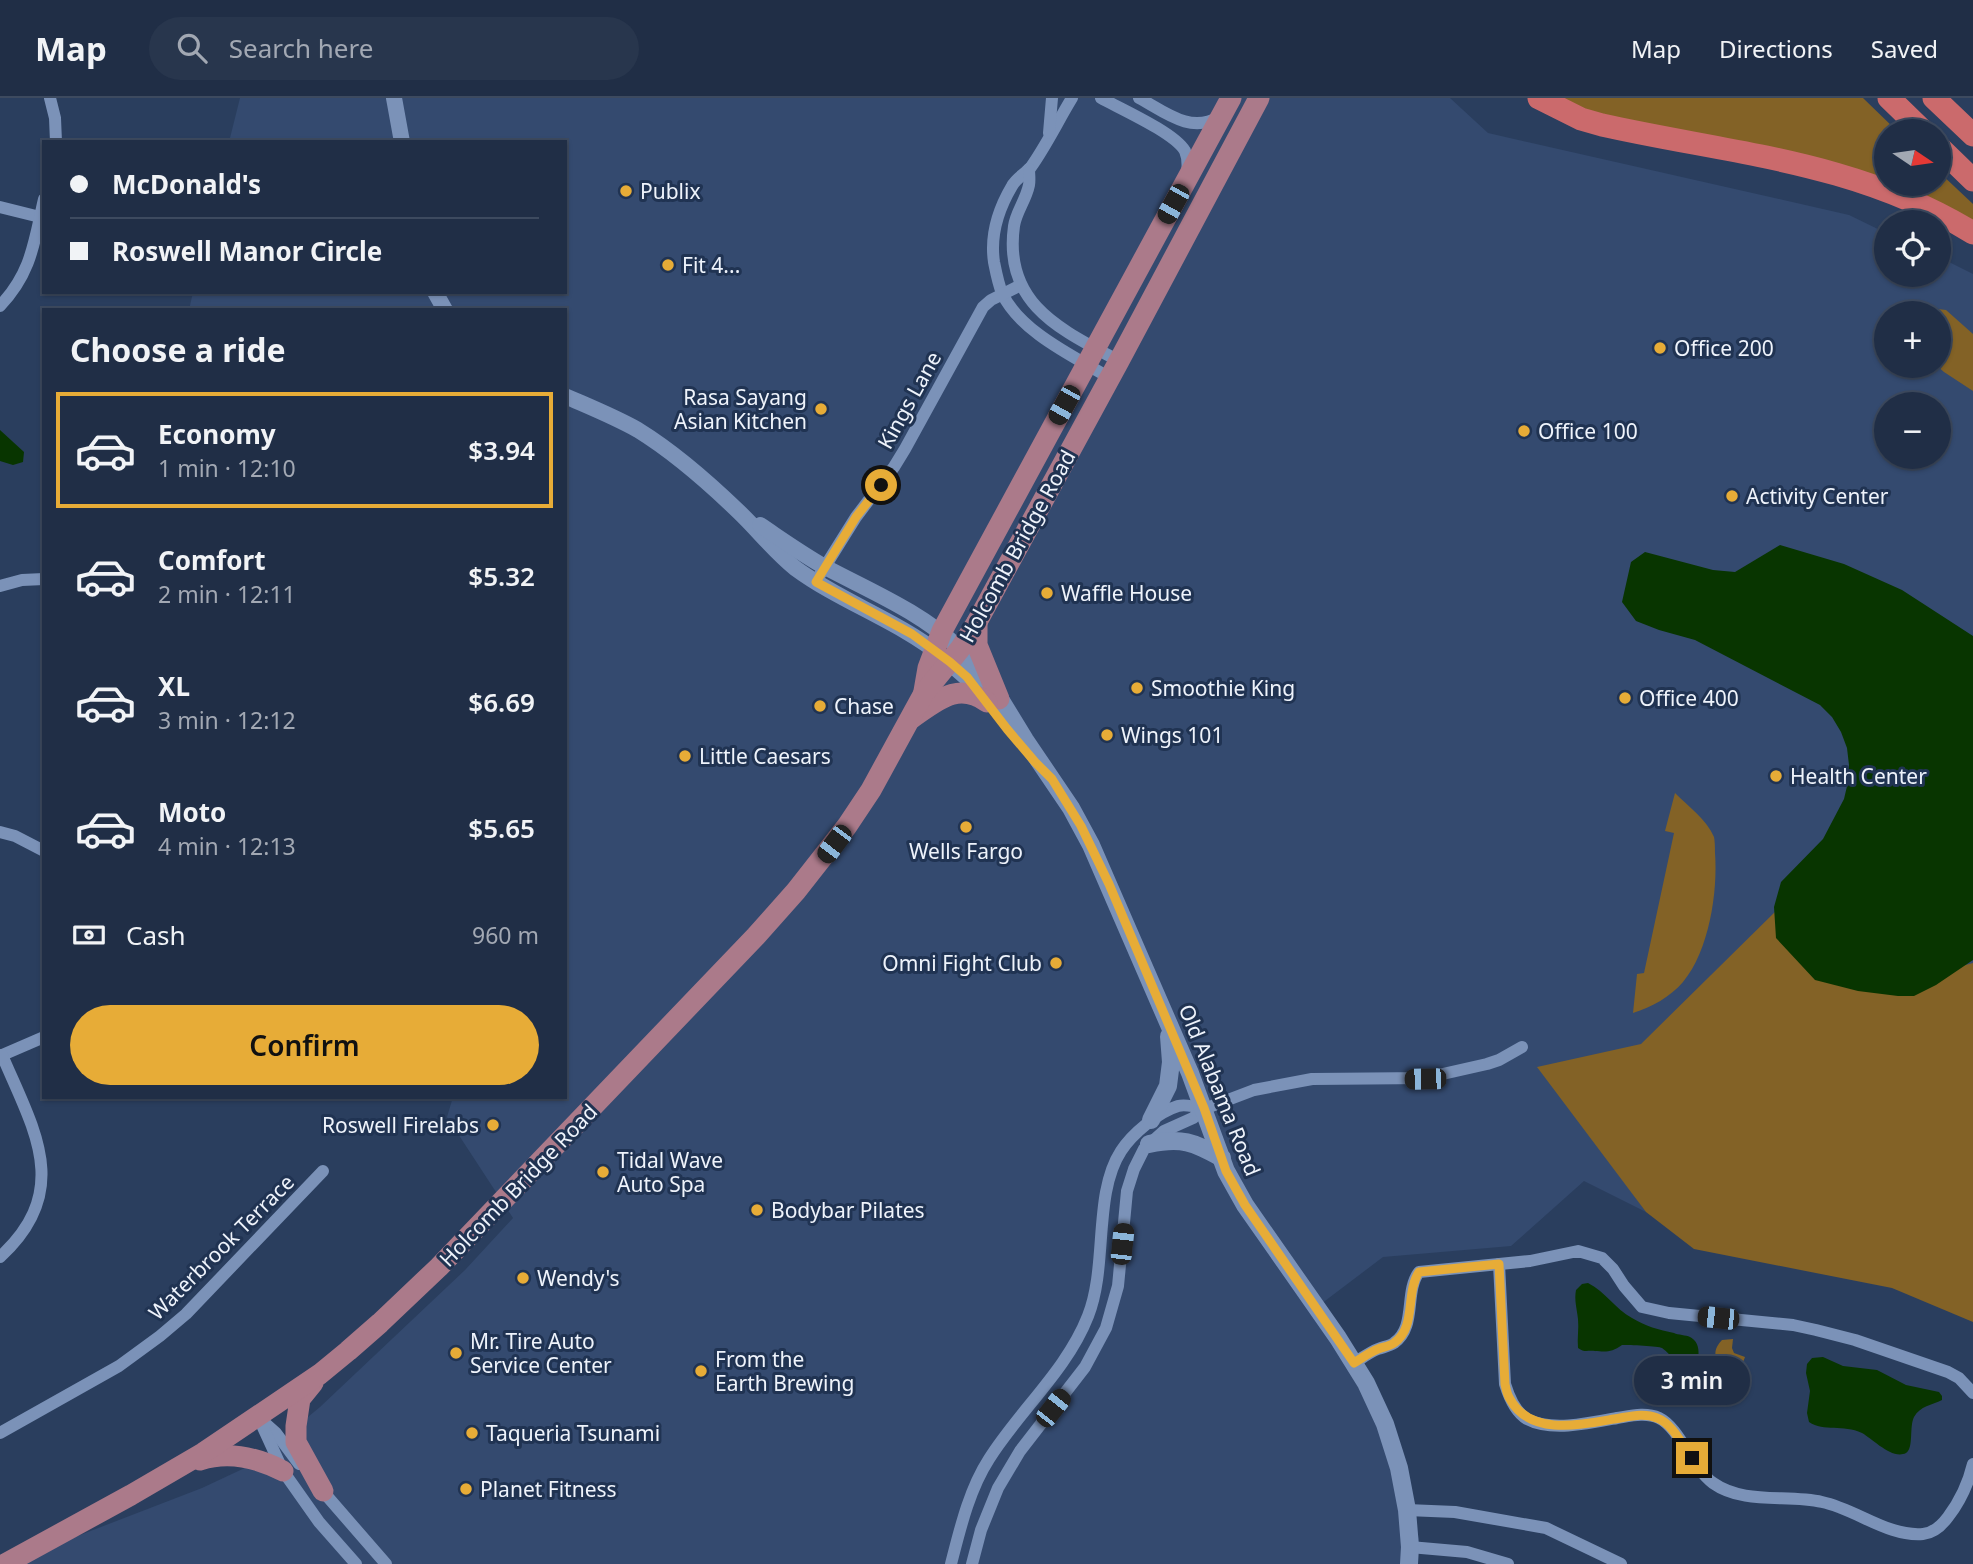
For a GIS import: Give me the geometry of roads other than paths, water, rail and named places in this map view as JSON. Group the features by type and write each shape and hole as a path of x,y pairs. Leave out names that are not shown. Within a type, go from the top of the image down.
{"highway":[{"path":"1539,98 1581,119 1602,125 1845,175 1892,192 1973,233"},
{"path":"1889,98 1911,119"},
{"path":"1934,98 1973,135"},
{"path":"1953,98 1973,124"},
{"path":"1951,159 1973,180"}],"main road":[{"name":"Holcomb Bridge Road","path":"5,1564 184,1464 258,1417 320,1374 380,1323 439,1267 769,922 810,875 871,790 924,693 928,668 977,621 1115,370 1259,98"},
{"name":"Holcomb Bridge Road","path":"946,648 1091,356 1227,106"},
{"path":"977,621 977,645 993,700"},
{"name":"Old Alabama Road","path":"946,648 967,677 993,700 1007,729 1052,779 1071,808 1091,845 1168,1022 1204,1108 1226,1171 1245,1205 1366,1383 1399,1468 1407,1510 1409,1556"},
{"path":"911,719 942,698 957,692 993,700"},
{"path":"1152,1120 1168,1086 1171,1062 1168,1022"},
{"path":"1149,1144 1180,1140 1222,1158"},
{"path":"320,1374 300,1399 296,1442 323,1491"},
{"path":"184,1464 211,1456 236,1456 260,1460 283,1471"}],"street":[{"path":"50,98 55,117 55,140"},
{"path":"394,98 402,140"},
{"path":"1049,137 1052,98"},
{"path":"1072,98 1029,169 1014,182 1003,204 993,239 994,258 1003,294 1012,308 1037,332 1115,370"},
{"path":"1101,98 1179,143 1188,162 1186,180"},
{"path":"1139,98 1181,121 1199,125 1208,122 1227,106"},
{"path":"1029,169 1029,185 1013,231 1014,256 1021,285 1038,310 1091,356 1115,370"},
{"path":"0,206 40,217"},
{"path":"0,306 18,284 29,262 42,208"},
{"name":"Kings Lane","path":"816,582 856,517 905,449 983,307 1021,285"},
{"name":"Old Alabama Road","path":"567,397 638,430 672,454 738,511 779,554 816,582 912,634 946,648"},
{"name":"Old Alabama Road","path":"738,511 825,566 927,621 946,648"},
{"path":"0,586 22,580 42,579"},
{"path":"0,832 15,836 42,850"},
{"path":"0,1257 26,1227 36,1205 41,1186 42,1164 36,1134 1,1056 42,1038"},
{"path":"972,1564 981,1530 998,1488 1020,1451 1085,1367 1106,1328 1118,1286 1127,1191 1134,1169 1149,1144 1164,1131 1193,1118 1204,1108 1254,1090 1312,1079 1425,1079 1488,1064 1522,1047"},
{"path":"951,1564 958,1535 988,1461 1081,1334 1095,1297 1105,1203 1111,1171 1120,1153 1130,1139 1152,1120 1180,1105 1204,1108"},
{"name":"Waterbrook Terrace","path":"0,1433 119,1366 160,1336 186,1314 323,1171"},
{"path":"1354,1363 1393,1344 1402,1334 1408,1322 1416,1275 1419,1272 1530,1261 1578,1251 1602,1258 1642,1307 1669,1313 1793,1325 1829,1333 1948,1372 1959,1378 1973,1393"},
{"path":"1499,1264 1505,1384 1510,1400 1525,1418 1556,1425 1583,1425 1648,1415 1667,1424 1704,1475 1723,1489 1742,1495 1821,1502 1896,1531 1924,1534 1940,1527 1956,1507 1964,1495 1973,1464"},
{"path":"258,1417 283,1471 319,1522 356,1564"},
{"path":"258,1417 276,1433 294,1458 386,1564"},
{"path":"1407,1510 1455,1512 1546,1528 1620,1564"},
{"path":"1409,1556 1467,1552 1508,1564"}],"place":[{"name":"Publix","path":"626,191"},
{"name":"Fit 4...","path":"668,265"},
{"name":"Office 200","path":"1660,348"},
{"name":"Rasa Sayang Asian Kitchen","path":"821,409"},
{"name":"Office 100","path":"1524,431"},
{"name":"Activity Center","path":"1732,496"},
{"name":"Waffle House","path":"1047,593"},
{"name":"Smoothie King","path":"1137,688"},
{"name":"Office 400","path":"1625,698"},
{"name":"Chase","path":"820,706"},
{"name":"Wings 101","path":"1107,735"},
{"name":"Little Caesars","path":"685,756"},
{"name":"Health Center","path":"1776,776"},
{"name":"Wells Fargo","path":"966,827"},
{"name":"Omni Fight Club","path":"1056,963"},
{"name":"Roswell Firelabs","path":"493,1125"},
{"name":"Tidal Wave Auto Spa","path":"603,1172"},
{"name":"Bodybar Pilates","path":"757,1210"},
{"name":"Wendy's","path":"523,1278"},
{"name":"Mr. Tire Auto Service Center","path":"456,1353"},
{"name":"From the Earth Brewing","path":"701,1371"},
{"name":"Taqueria Tsunami","path":"472,1433"},
{"name":"Planet Fitness","path":"466,1489"}]}
